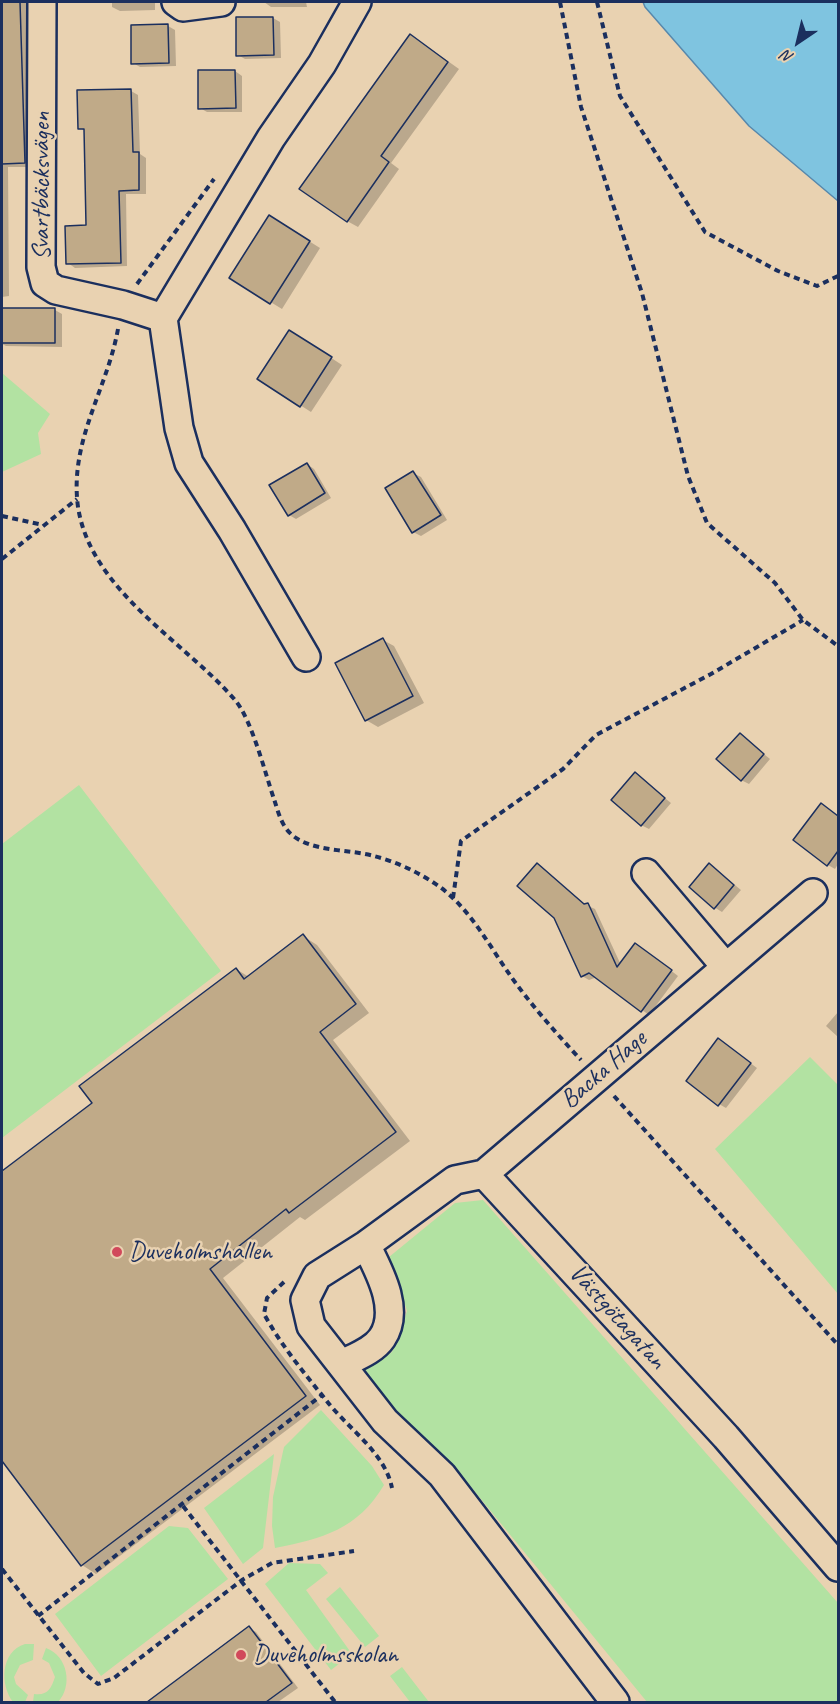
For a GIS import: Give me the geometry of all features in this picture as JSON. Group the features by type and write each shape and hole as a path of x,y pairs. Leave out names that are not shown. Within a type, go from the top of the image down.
{"street":[{"name":"Svartbäcksvägen","path":"42,2 40,267 45,283 56,290 123,304 163,318"},
{"path":"176,2 183,7 190,7 221,2"},
{"path":"306,657 232,530 189,463 179,428 163,318 271,138 322,64 357,2"},
{"path":"646,873 725,966"},
{"name":"Backa Hage","path":"484,1174 813,893"},
{"path":"484,1174 455,1180 366,1245 317,1276 305,1300 311,1326 385,1421 442,1475 615,1702"},
{"name":"Västgötagatan","path":"484,1174 746,1460 838,1567"},
{"path":"342,1364 369,1350 381,1339 388,1321 388,1298 366,1245"}],"path":[{"path":"560,2 581,107 642,292 688,476 707,523 775,583 803,620 838,646"},
{"path":"597,2 620,96 705,232 778,271 817,286 838,276"},
{"path":"123,304 114,351 92,404 77,462 78,508 92,547 113,580 139,611 237,702 256,746 286,829 306,843 374,856 396,863 423,876 453,898 467,913 544,1021 838,1345"},
{"path":"2,559 78,498"},
{"path":"2,516 44,525"},
{"path":"453,898 461,841 563,769 596,735 711,675 803,620"},
{"path":"38,1616 183,1506 322,1395"},
{"path":"183,1506 334,1702"},
{"path":"2,1569 91,1681 106,1683 242,1580 272,1563 354,1551"}],"green space":[{"path":"2,373 50,414 38,433 41,454 2,472"},
{"path":"79,785 221,971 2,1138 2,844"},
{"path":"810,1057 838,1085 838,1294 715,1149"},
{"path":"483,1200 838,1603 838,1702 647,1702 453,1465 397,1412 360,1371 392,1352 407,1311 389,1257 455,1203"},
{"path":"321,1410 372,1466 384,1485 363,1512 337,1530 308,1541 275,1548 272,1526 273,1497 284,1447"},
{"path":"274,1454 263,1548 243,1564 204,1508"},
{"path":"169,1526 188,1528 228,1579 101,1676 55,1614"},
{"path":"289,1563 320,1564 328,1573 306,1590 352,1654 331,1670 265,1584"},
{"path":"340,1587 379,1636 365,1647 326,1599"},
{"path":"25,1644 34,1644 33,1660 20,1665 14,1677 16,1684 28,1695 25,1702 13,1702 6,1687 5,1670 11,1654"},
{"path":"46,1648 53,1652 63,1664 67,1680 66,1688 58,1702 33,1702 34,1694 48,1691 55,1677 49,1663 42,1659"},
{"path":"402,1667 429,1702 410,1702 390,1676"}],"water":[{"path":"643,2 838,2 838,201 749,126"}],"building":[{"path":"2,2 20,2 25,163 2,164"},
{"path":"236,17 273,17 274,55 236,56"},
{"path":"168,24 169,63 131,64 131,25"},
{"path":"410,34 448,62 381,156 389,162 347,222 299,189"},
{"path":"198,70 235,70 236,108 198,109"},
{"path":"131,89 133,152 139,152 139,190 119,191 121,263 66,264 65,226 86,225 84,129 78,129 77,90"},
{"path":"269,215 310,241 270,304 229,278"},
{"path":"2,308 55,308 55,343 2,343"},
{"path":"289,330 332,357 300,407 257,379"},
{"path":"307,463 325,493 288,516 269,485"},
{"path":"413,471 441,515 412,533 385,488"},
{"path":"383,638 413,696 365,721 335,663"},
{"path":"740,733 764,754 741,781 716,759"},
{"path":"635,772 665,798 641,826 611,800"},
{"path":"821,803 838,816 838,851 827,866 793,840"},
{"path":"537,863 584,904 588,903 617,967 635,943 672,970 641,1012 589,973 581,977 554,918 517,886"},
{"path":"709,863 734,885 714,909 689,887"},
{"name":"Duveholmshallen","path":"303,934 356,1004 320,1032 396,1132 289,1213 286,1209 210,1269 306,1396 81,1566 2,1461 2,1171 92,1103 79,1086 236,968 244,979"},
{"path":"718,1038 751,1063 718,1106 686,1081"},
{"name":"Duveholmsskolan","path":"249,1626 292,1683 266,1702 147,1702"}],"place":[{"name":"Duveholmshallen","path":"117,1252"},
{"name":"Duveholmsskolan","path":"241,1655"}]}
